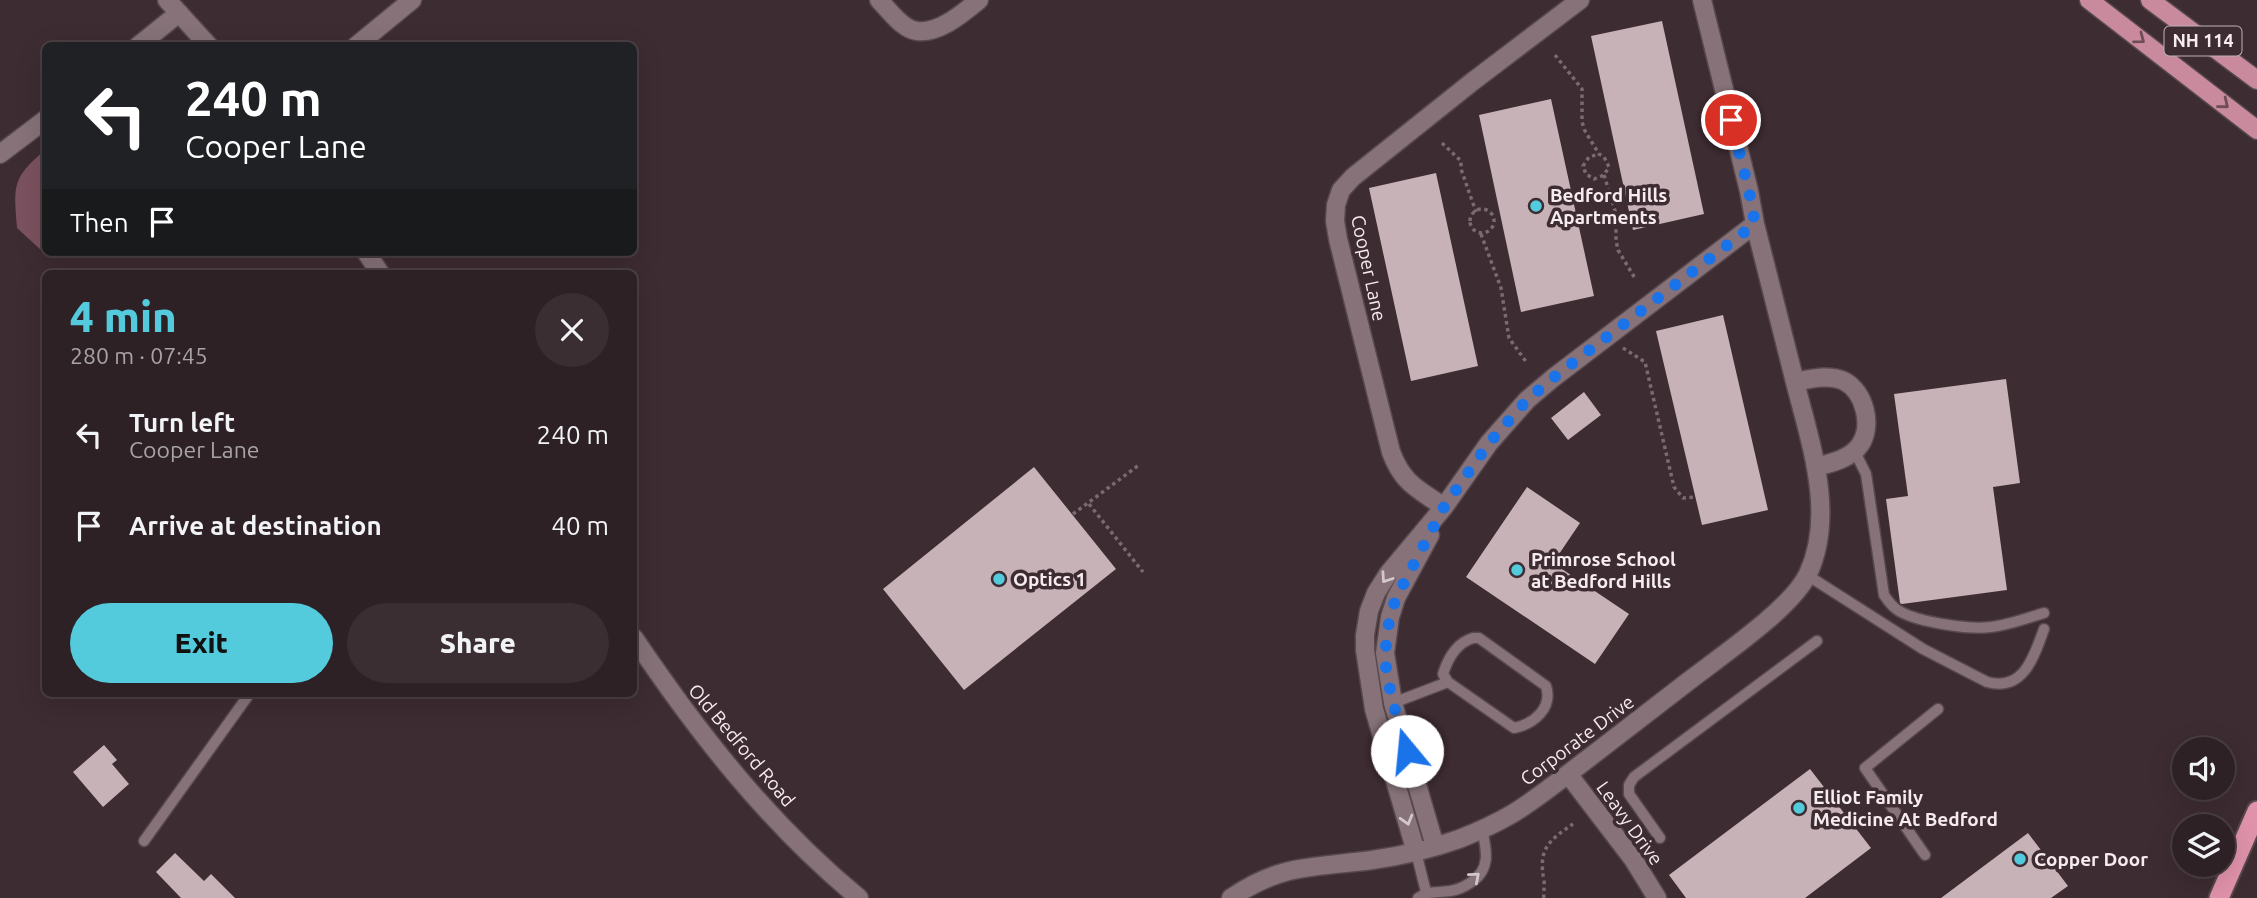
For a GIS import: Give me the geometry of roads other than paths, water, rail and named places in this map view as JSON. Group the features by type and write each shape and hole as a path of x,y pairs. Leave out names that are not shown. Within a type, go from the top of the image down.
{"highway":[{"path":"2219,898 2257,811"}],"main road":[{"name":"NH 114","path":"2089,0 2257,130"},
{"name":"NH 114","path":"2150,0 2257,80"}],"street":[{"path":"361,42 412,0"},
{"path":"879,0 893,17 915,31 931,30 959,17 979,0"},
{"name":"Cooper Lane","path":"1444,507 1405,480 1391,452 1338,239 1335,221 1340,190 1376,157 1580,0"},
{"path":"1702,0 1795,382 1832,378 1845,382 1856,392 1864,405 1867,419 1859,446 1847,456 1816,467"},
{"path":"142,42 173,7 204,42"},
{"path":"0,154 42,121"},
{"path":"1416,852 1374,709 1365,635 1373,602 1388,574 1444,507 1489,443 1527,400 1755,224"},
{"name":"Corporate Drive","path":"1231,898 1263,878 1283,871 1416,852 1482,829 1514,813 1761,624 1789,598 1807,575 1819,526 1816,467 1795,382"},
{"path":"1435,846 1393,703 1385,653 1390,617 1396,598 1444,507"},
{"name":"Old Bedford Road","path":"637,642 702,735 745,788 855,897"},
{"name":"Leavy Drive","path":"1568,774 1633,859 1657,898"}],"lane":[{"path":"1854,450 1866,474 1884,595 1890,604 1907,615 1951,626 1974,628 2002,625 2044,613"},
{"path":"1807,575 1923,649 1998,685 2007,683 2024,672 2032,661 2044,629"},
{"path":"1479,638 1546,686 1547,702 1537,718 1525,726 1514,728 1448,682 1443,674 1457,647 1466,640 1479,638"},
{"path":"1660,838 1629,794 1629,785 1634,778 1816,641"},
{"path":"1393,703 1448,682"},
{"path":"144,841 247,697"},
{"path":"1925,855 1865,768 1938,709"},
{"path":"1416,852 1422,895 1462,888 1478,878 1484,870 1487,859 1482,829"}],"place":[{"name":"Bedford Hills Apartments","path":"1536,206"},
{"name":"Primrose School at Bedford Hills","path":"1517,570"},
{"name":"Optics 1","path":"999,579"},
{"name":"Elliot Family Medicine At Bedford","path":"1799,808"},
{"name":"Copper Door","path":"2020,859"}]}
